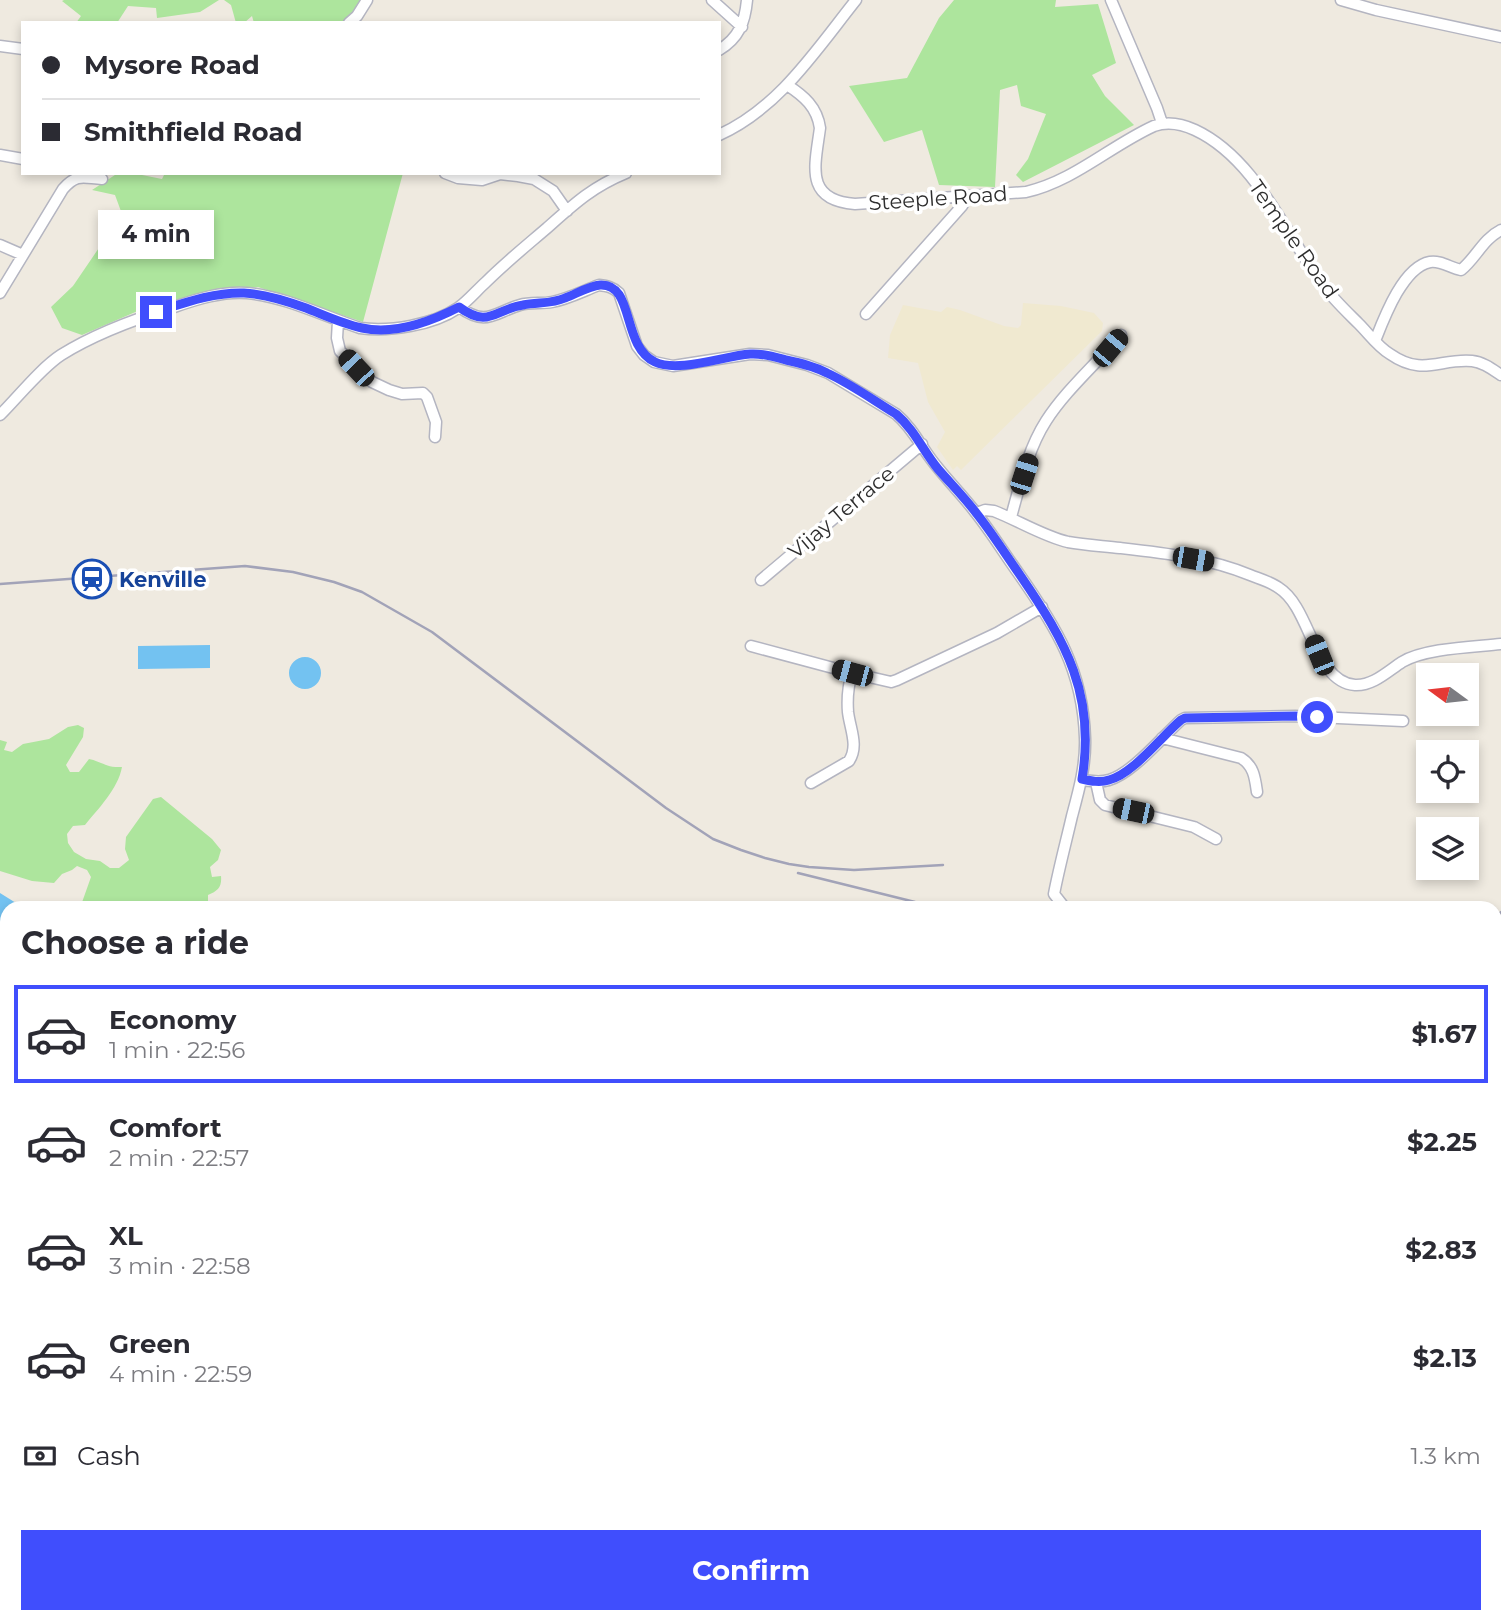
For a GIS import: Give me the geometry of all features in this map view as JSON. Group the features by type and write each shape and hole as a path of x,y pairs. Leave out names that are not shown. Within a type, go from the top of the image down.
{"street":[{"path":"351,21 367,0"},
{"path":"712,0 742,27"},
{"path":"721,49 731,42 742,27 747,0"},
{"path":"721,134 747,120 788,85 856,0"},
{"path":"1111,0 1162,123"},
{"path":"1341,0 1501,37"},
{"path":"0,46 21,49"},
{"name":"Steeple Road","path":"788,85 806,99 816,113 820,128 815,176 820,190 842,203 1026,192 1052,184 1145,130 1162,123"},
{"name":"Temple Road","path":"1162,123 1191,128 1211,138 1237,159 1324,287 1389,354 1410,364 1426,367 1475,362 1501,375"},
{"path":"0,155 21,159"},
{"path":"450,175 482,180 497,175"},
{"path":"510,175 534,180 553,191 567,211"},
{"path":"0,415 61,356 134,319 200,298 244,293 269,296 366,329 391,329 437,319 459,307 600,184 621,175"},
{"path":"0,293 63,189 78,177 102,179"},
{"path":"866,314 968,196"},
{"path":"1374,341 1390,304 1411,273 1431,261 1461,270 1492,235 1501,230"},
{"path":"0,245 23,256"},
{"path":"459,307 472,316 487,317 519,305 555,302 598,285 614,288 623,301 637,346 654,362 673,366 750,354 768,355 807,365 837,378 905,422 937,467 976,513 1042,607 1069,657 1080,690 1086,739 1082,779 1053,901"},
{"path":"338,321 337,338 340,351 372,382 402,394 422,393 428,397 436,422 435,437"},
{"path":"1011,517 1030,457 1045,422 1121,335"},
{"name":"Vijay Terrace","path":"761,580 922,444"},
{"path":"976,513 989,510 1064,541 1211,562 1278,586 1293,600 1327,668 1336,677 1355,685 1370,682 1420,655 1501,644"},
{"path":"751,646 886,682 897,680 997,634 1042,607"},
{"path":"811,783 852,757 855,747 848,715 847,694 852,673"},
{"path":"1082,779 1097,782 1119,775 1181,720 1189,717 1295,716 1403,720"},
{"path":"1162,738 1241,758 1253,772 1257,792"},
{"path":"1097,782 1100,800 1105,805 1194,827 1216,839"},
{"path":"1054,894 1060,901"}],"shaded area":[{"path":"1023,303 1061,306 1094,313 1103,323 1102,331 961,470 957,466 953,470 937,447 945,432 928,402 918,363 888,358 890,335 903,305 941,312 947,307 1018,328 1021,325"}],"green space":[{"path":"219,0 200,12 157,18 156,8 128,6 118,21 77,21 81,16 62,1"},
{"path":"224,0 361,0 346,21 253,21 252,16 246,21 235,21 231,5"},
{"path":"954,0 1056,0 1055,7 1098,4 1116,63 1092,75 1105,96 1134,125 1023,182 1016,175 1028,159 1046,114 1021,106 1017,85 1000,90 995,187 939,185 922,130 884,142 849,86 907,78 939,18"},
{"path":"115,175 142,175 162,179 164,175 402,175 363,322 258,287 147,307 82,335 62,328 51,307 73,286 122,214 115,195 92,190"},
{"path":"78,725 84,728 83,737 66,765 70,772 79,772 89,759 108,766 122,767 112,791 85,825 73,826 67,834 68,843 74,852 86,859 100,861 110,868 119,868 129,860 125,849 126,837 153,799 161,797 212,839 221,850 218,860 210,867 212,877 221,876 221,883 219,888 208,895 208,901 82,901 91,877 87,870 77,866 62,874 54,883 32,881 0,871 0,740 7,742 4,750 12,752 23,744 49,739 68,727"}],"water":[{"path":"210,645 210,668 138,669 138,646"},
{"path":"305,657 316,662 321,673 316,684 305,689 294,684 289,673 294,662"},
{"path":"0,893 13,901 0,901"}],"railway":[{"path":"0,584 245,566 293,572 334,582 362,592 432,632 666,808 713,839 765,858 809,867 854,870 943,865"},
{"path":"798,873 911,901"}],"place":[{"name":"Kenville","path":"92,579"}],"route":[{"path":"156,312 200,298 244,293 293,303 360,328 391,329 437,319 459,307 472,316 487,317 519,305 555,302 598,285 614,288 623,301 637,346 654,362 673,366 750,354 768,355 828,373 905,422 928,456 976,513 1045,611 1060,638 1080,690 1086,739 1082,779 1097,782 1113,779 1127,770 1185,718 1317,717"}]}
